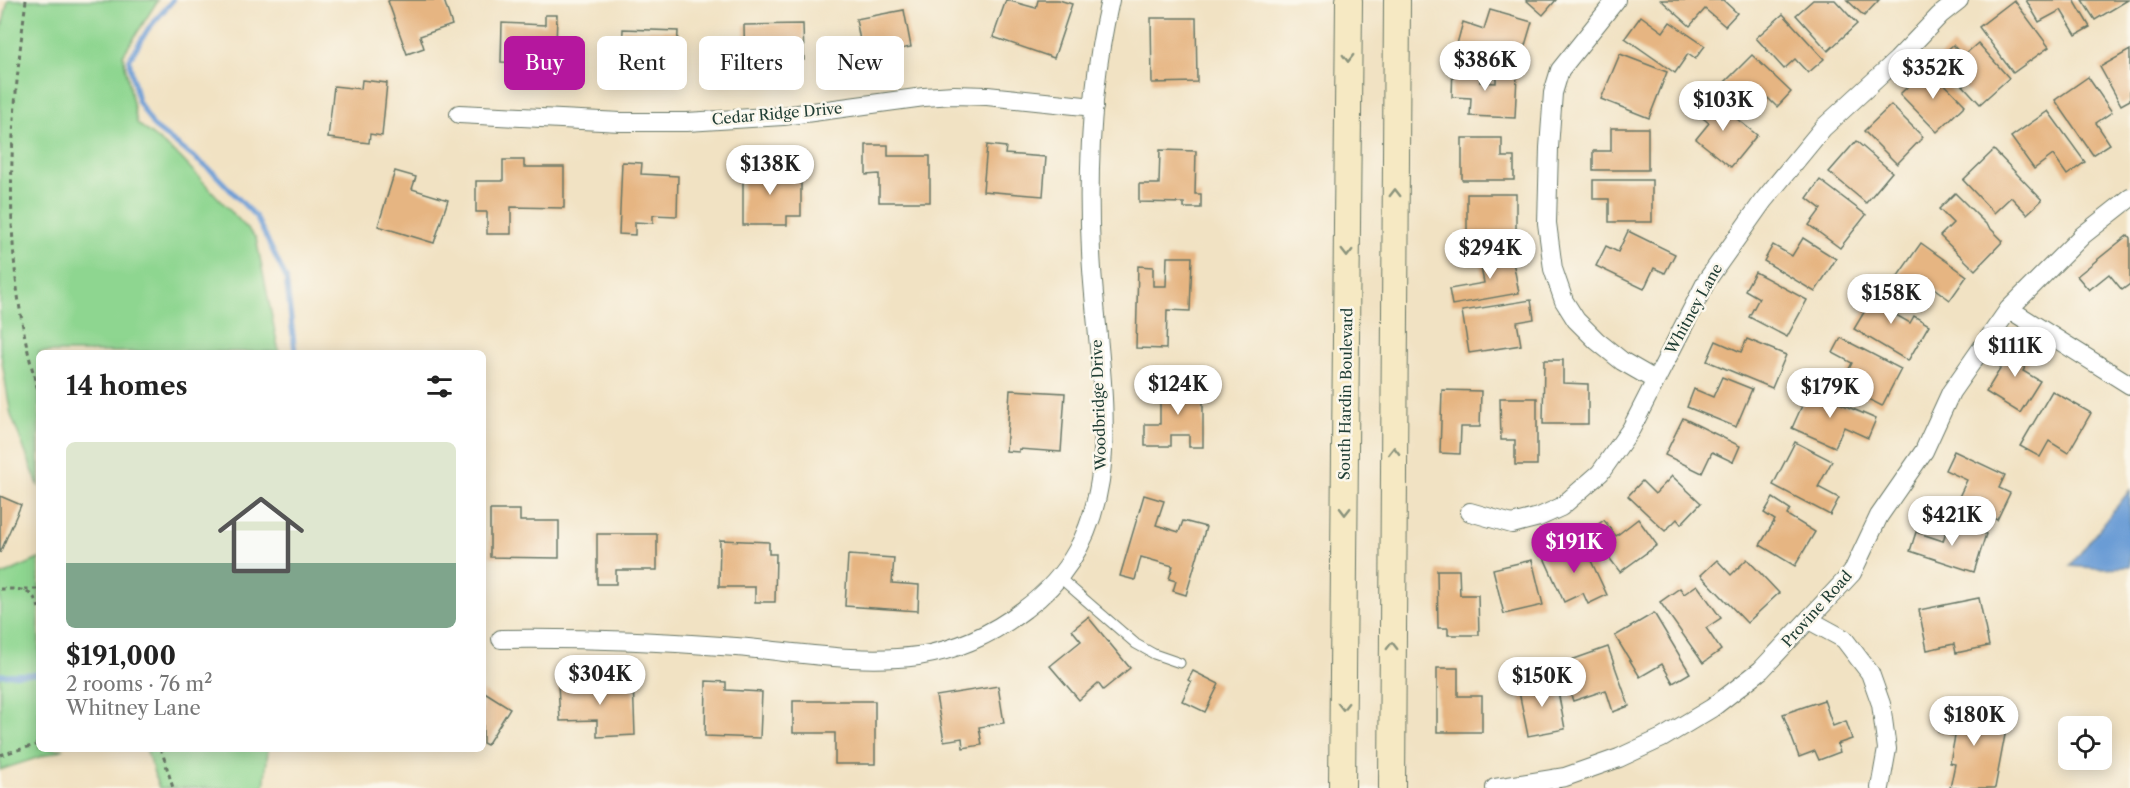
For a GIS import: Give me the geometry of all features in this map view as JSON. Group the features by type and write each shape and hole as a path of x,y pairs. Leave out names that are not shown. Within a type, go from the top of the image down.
{"main road":[{"name":"South Hardin Boulevard","path":"1342,788 1349,0"},
{"path":"1392,788 1397,0"}],"street":[{"name":"Woodbridge Drive","path":"501,639 587,638 844,657 918,656 980,638 1010,621 1043,596 1060,578 1079,551 1086,535 1101,478 1103,434 1090,253 1089,163 1098,67 1110,0"},
{"path":"1616,0 1560,70 1553,93 1547,223 1553,269 1564,301 1576,320 1622,361 1655,380"},
{"name":"Whitney Lane","path":"1470,512 1512,524 1539,517 1562,507 1600,473 1631,429 1707,280 1764,201 1823,128 1897,60 1940,15 1959,0"},
{"name":"Cedar Ridge Drive","path":"459,114 621,122 687,122 783,116 954,95 987,96 1094,107"},
{"name":"Provine Road","path":"1496,788 1565,777 1619,758 1662,738 1712,708 1761,670 1852,573 1879,516 1924,451 1951,392 2009,309 2083,235 2130,198"},
{"path":"2009,309 2130,386"},
{"path":"1809,620 1844,639 1870,673 1881,704 1887,749 1880,788"}],"lane":[{"path":"1060,578 1136,644 1154,654 1180,663"}],"path":[{"path":"7,141 26,0"},
{"path":"27,369 36,387"},
{"path":"0,589 36,589"},
{"path":"22,589 36,599"},
{"path":"0,755 36,745"},
{"path":"162,752 173,788"}],"green space":[{"path":"8,0 158,0 123,55 137,123 180,157 256,238 279,350 36,350 36,479 11,415 0,349 0,37"},
{"path":"36,560 36,752 55,752 0,770 0,576"},
{"path":"147,752 268,752 264,788 159,788"}],"water":[{"path":"2130,490 2130,567 2070,566"}],"building":[{"path":"444,0 452,25 420,36 424,48 407,54 388,1"},
{"path":"1006,0 1036,8 1038,0 1059,0 1072,4 1054,58 993,37"},
{"path":"1526,0 1556,0 1543,15"},
{"path":"1661,0 1723,0 1737,13 1725,26 1705,9 1690,26"},
{"path":"1813,0 1835,0 1857,24 1828,51 1796,15"},
{"path":"1847,0 1879,0 1864,16"},
{"path":"2014,0 2049,47 2013,73 1979,27"},
{"path":"2026,0 2074,0 2090,27 2076,35 2061,10 2039,22"},
{"path":"2082,0 2128,0 2095,20"},
{"path":"904,10 911,47 904,48 904,36 859,36 856,19"},
{"path":"1490,10 1532,22 1520,62 1457,44 1463,22 1484,29"},
{"path":"1783,14 1824,59 1808,73 1795,59 1784,69 1756,38"},
{"path":"545,15 557,15 556,36 504,36 504,62 501,62 502,23 545,25"},
{"path":"1641,16 1663,32 1670,22 1705,46 1695,59 1688,54 1675,73 1625,38"},
{"path":"1151,18 1196,18 1197,82 1152,83"},
{"path":"803,24 803,36 744,36 744,25"},
{"path":"623,29 678,31 678,36 623,36"},
{"path":"1978,43 2009,78 1980,104 1938,58 1953,45 1963,56"},
{"path":"2130,50 2130,100 2121,105 2100,67"},
{"path":"1620,54 1667,72 1649,118 1601,99"},
{"path":"1752,55 1791,92 1777,107 1768,98 1753,114 1722,85"},
{"path":"1453,64 1481,66 1480,82 1496,83 1496,74 1517,75 1515,118 1470,116 1471,98 1452,97"},
{"path":"1928,67 1965,105 1937,132 1900,94"},
{"path":"2088,77 2112,112 2096,123 2110,144 2093,155 2055,100"},
{"path":"362,80 387,83 382,136 370,134 369,143 328,138 334,86 361,89"},
{"path":"1707,95 1757,135 1731,167 1696,139 1709,123 1694,111"},
{"path":"1891,105 1923,137 1897,164 1864,131"},
{"path":"2048,111 2085,162 2067,175 2053,155 2034,169 2011,137"},
{"path":"1611,128 1648,128 1648,170 1593,170 1593,151 1611,151"},
{"path":"1462,138 1502,138 1502,157 1514,157 1514,180 1462,180"},
{"path":"1856,141 1892,172 1866,203 1829,172"},
{"path":"866,145 888,145 888,156 930,156 930,202 879,202 879,174 866,175"},
{"path":"987,145 1006,147 1005,154 1046,157 1043,196 983,191"},
{"path":"1160,150 1196,151 1195,194 1201,194 1201,208 1184,208 1184,203 1139,202 1139,184 1159,184"},
{"path":"1994,150 2042,200 2027,214 2011,197 1994,213 1963,180"},
{"path":"503,160 524,160 524,167 564,167 564,208 511,207 511,234 487,234 487,212 476,212 476,181 503,181"},
{"path":"622,162 642,163 641,174 678,176 677,216 653,215 653,223 635,222 635,235 619,234"},
{"path":"743,163 765,163 765,175 801,175 801,216 787,216 787,225 743,225"},
{"path":"395,171 416,177 412,189 448,200 434,243 378,226"},
{"path":"1593,180 1652,180 1652,222 1609,222 1609,199 1593,199"},
{"path":"1820,180 1866,215 1840,248 1809,225 1821,209 1807,198"},
{"path":"1955,193 2003,241 1975,270 1940,236 1953,223 1939,209"},
{"path":"1467,194 1516,194 1516,234 1467,234"},
{"path":"1628,231 1675,254 1665,273 1654,268 1644,289 1596,266 1606,246 1618,252"},
{"path":"2128,235 2130,238 2130,284 2122,290 2109,274 2089,290 2077,276"},
{"path":"1803,238 1836,259 1815,292 1764,261 1773,245 1792,256"},
{"path":"1921,243 1967,276 1950,300 1931,286 1922,299 1895,280"},
{"path":"1511,251 1519,293 1452,305 1449,289 1484,283 1479,257"},
{"path":"1167,257 1192,257 1190,311 1167,310 1166,349 1136,348 1138,266 1153,267 1153,286 1166,286"},
{"path":"1755,272 1807,300 1787,337 1749,317 1759,298 1745,290"},
{"path":"1879,287 1904,302 1896,315 1910,323 1914,316 1929,325 1908,361 1854,329"},
{"path":"1531,300 1534,319 1517,322 1521,345 1469,353 1462,311"},
{"path":"1841,338 1901,369 1882,406 1841,385 1852,363 1833,353"},
{"path":"2019,338 2036,349 2023,371 2040,381 2020,413 1986,392"},
{"path":"1747,339 1786,355 1772,388 1707,361 1716,341 1741,352"},
{"path":"1544,360 1563,360 1563,383 1588,384 1588,424 1543,424"},
{"path":"1722,377 1752,389 1736,427 1687,407 1694,389 1713,397"},
{"path":"1160,384 1203,384 1203,447 1189,447 1189,435 1171,435 1171,446 1145,446 1145,424 1160,424"},
{"path":"1010,390 1065,393 1061,452 1019,449 1019,452 1006,451"},
{"path":"1442,390 1481,391 1480,427 1461,427 1460,454 1440,453"},
{"path":"1809,390 1876,419 1868,438 1844,427 1835,447 1792,428"},
{"path":"2052,391 2091,413 2068,453 2049,441 2040,457 2020,446"},
{"path":"1500,398 1537,398 1537,465 1515,465 1515,440 1501,440"},
{"path":"1683,418 1740,446 1733,462 1712,452 1702,473 1665,455"},
{"path":"1795,442 1832,461 1818,487 1839,498 1830,515 1773,485"},
{"path":"1954,451 2005,475 1999,488 2010,493 1997,520 1957,501 1967,480 1945,470"},
{"path":"1672,476 1701,503 1681,524 1677,519 1665,531 1628,496 1642,481 1655,494"},
{"path":"1144,495 1164,501 1156,525 1179,532 1183,521 1206,527 1186,595 1173,591 1176,581 1169,579 1173,566 1141,557 1135,580 1120,576"},
{"path":"0,496 21,505 0,553"},
{"path":"1773,498 1790,509 1787,515 1815,532 1795,566 1760,545 1775,520 1764,513"},
{"path":"490,510 520,510 520,521 559,521 559,558 490,557"},
{"path":"1638,519 1657,545 1620,572 1589,531 1604,520 1616,536"},
{"path":"1949,522 1986,534 1974,572 1910,551 1916,532 1943,541"},
{"path":"597,534 657,534 657,570 616,570 616,584 597,584"},
{"path":"720,540 769,542 769,554 776,554 775,602 755,602 755,587 719,587"},
{"path":"1558,543 1564,557 1585,548 1607,595 1588,604 1583,593 1564,602 1541,551"},
{"path":"848,555 894,558 892,583 919,585 918,611 845,606"},
{"path":"1747,559 1779,593 1747,623 1701,575 1717,560 1731,575"},
{"path":"1532,560 1543,605 1504,614 1493,569"},
{"path":"1437,570 1459,570 1460,595 1478,595 1479,635 1448,635 1448,628 1438,628"},
{"path":"1697,585 1721,618 1706,628 1721,650 1703,663 1660,602 1680,588 1684,594"},
{"path":"1979,598 1989,646 1956,653 1954,644 1927,650 1919,610"},
{"path":"1654,613 1690,673 1673,683 1662,664 1640,677 1615,636"},
{"path":"1088,617 1130,668 1103,690 1098,683 1079,700 1050,666 1081,641 1072,630"},
{"path":"1608,647 1629,706 1613,712 1606,690 1573,701 1560,664"},
{"path":"1437,668 1458,668 1458,696 1482,696 1482,732 1437,732"},
{"path":"1193,671 1219,684 1205,712 1182,701 1191,682 1188,680"},
{"path":"1556,680 1565,729 1528,736 1518,687"},
{"path":"633,681 635,735 597,737 597,720 560,721 558,684"},
{"path":"706,681 726,682 726,690 762,692 760,738 705,736"},
{"path":"998,686 1004,723 979,727 982,745 963,748 962,738 944,741 936,696"},
{"path":"486,693 510,708 486,744"},
{"path":"1824,700 1833,726 1846,721 1852,739 1837,744 1840,752 1819,760 1815,751 1799,757 1783,714"},
{"path":"793,701 875,701 875,764 835,764 835,733 793,733"},
{"path":"1943,707 2008,719 1995,788 1950,788 1955,764 1950,763 1955,736 1938,732"}],"waterway":[{"path":"173,0 148,29 129,60 138,101 154,127 213,172 256,217 286,278 295,350"},
{"path":"0,675 36,674"}]}
